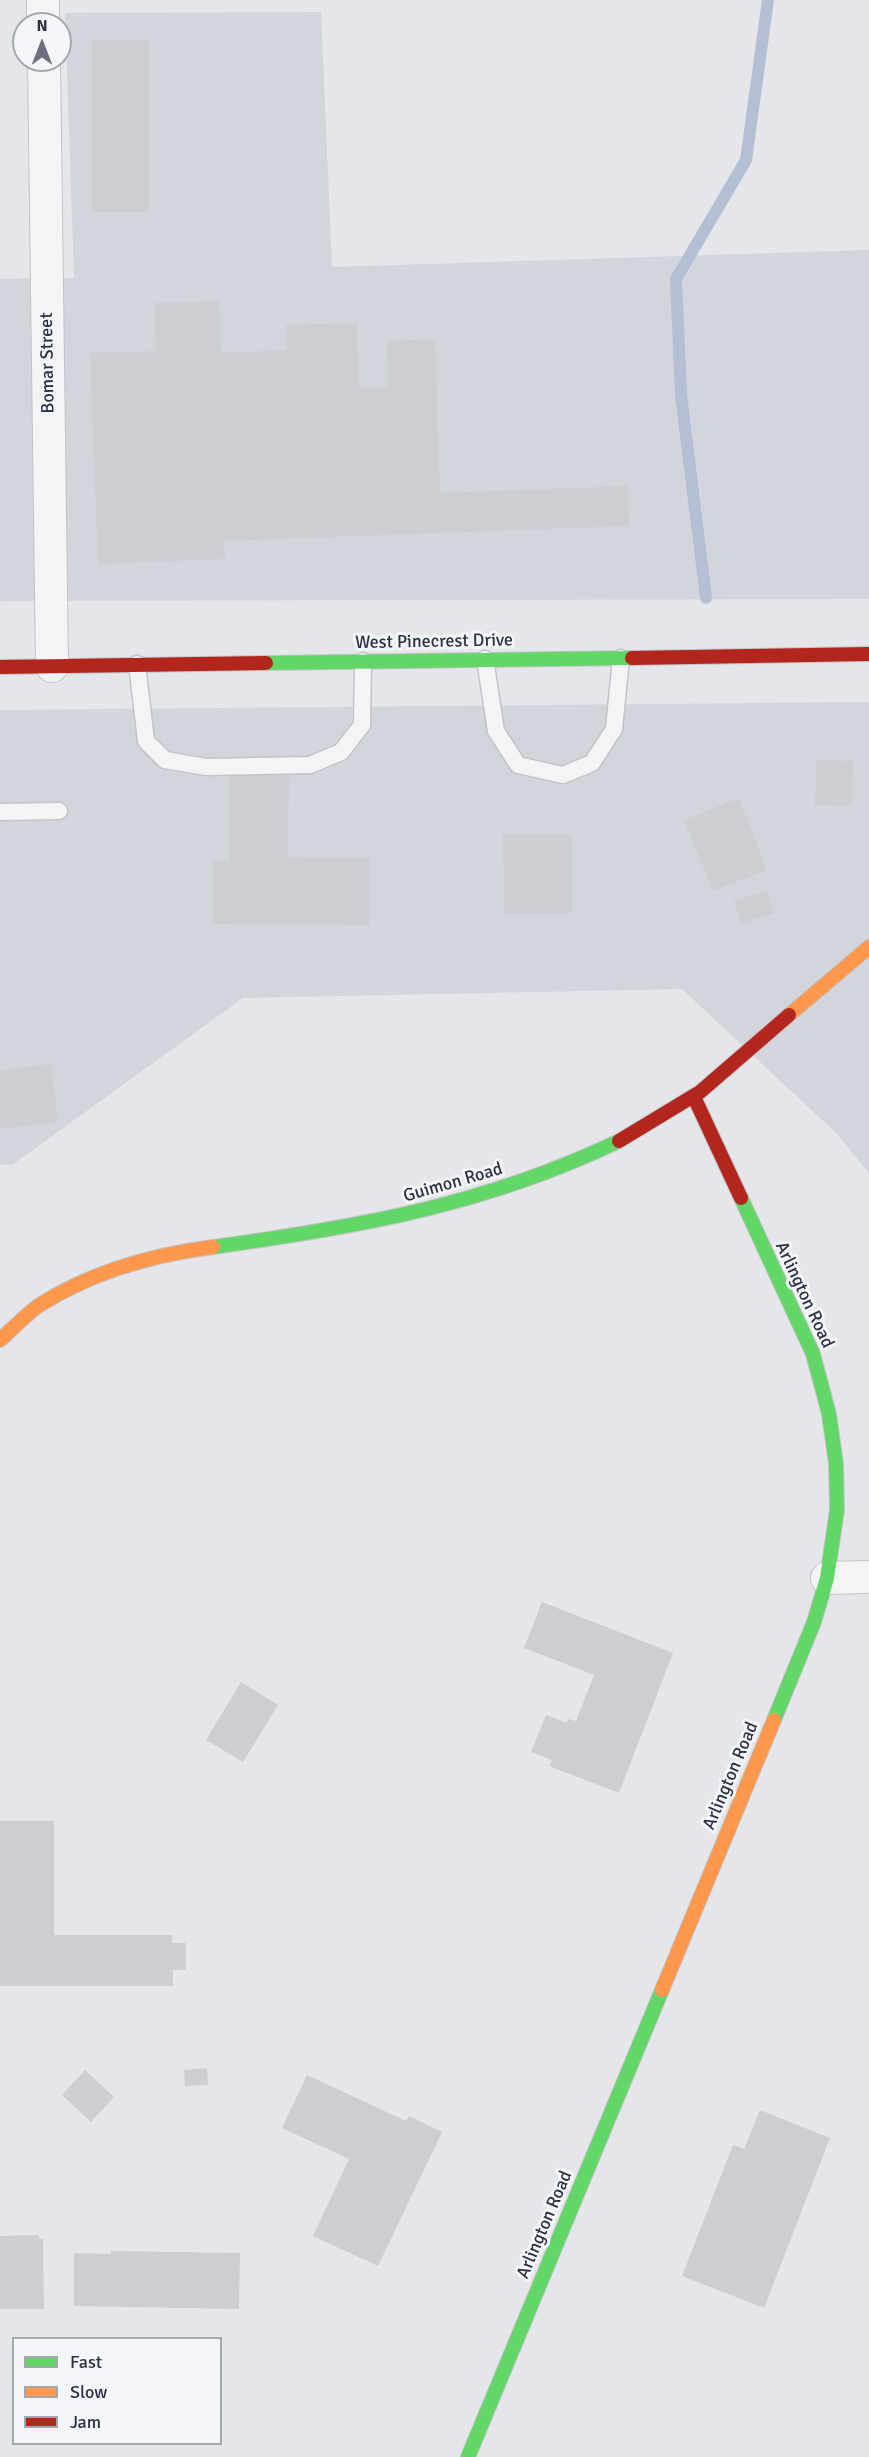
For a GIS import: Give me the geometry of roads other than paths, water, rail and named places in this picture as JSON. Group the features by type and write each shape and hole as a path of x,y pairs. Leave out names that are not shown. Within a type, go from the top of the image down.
{"street":[{"name":"Bomar Street","path":"44,72 52,666"},
{"name":"West Pinecrest Drive","path":"0,666 869,654"},
{"name":"Guimon Road","path":"0,1340 20,1319 46,1299 79,1280 118,1266 170,1253 346,1228 422,1212 495,1191 567,1164 633,1134 694,1097 869,947"},
{"name":"Arlington Road","path":"468,2457 810,1631 827,1578 837,1510 836,1464 829,1414 813,1354 694,1097"},
{"path":"827,1578 869,1577"}],"lane":[{"path":"485,659 496,731 518,765 563,775 592,764 614,729 621,658"},
{"path":"137,664 146,741 165,760 206,767 310,765 341,752 362,725 363,661"},
{"path":"0,812 59,811"}],"waterway":[{"path":"706,598 681,395 676,279 746,160 768,0"}]}
